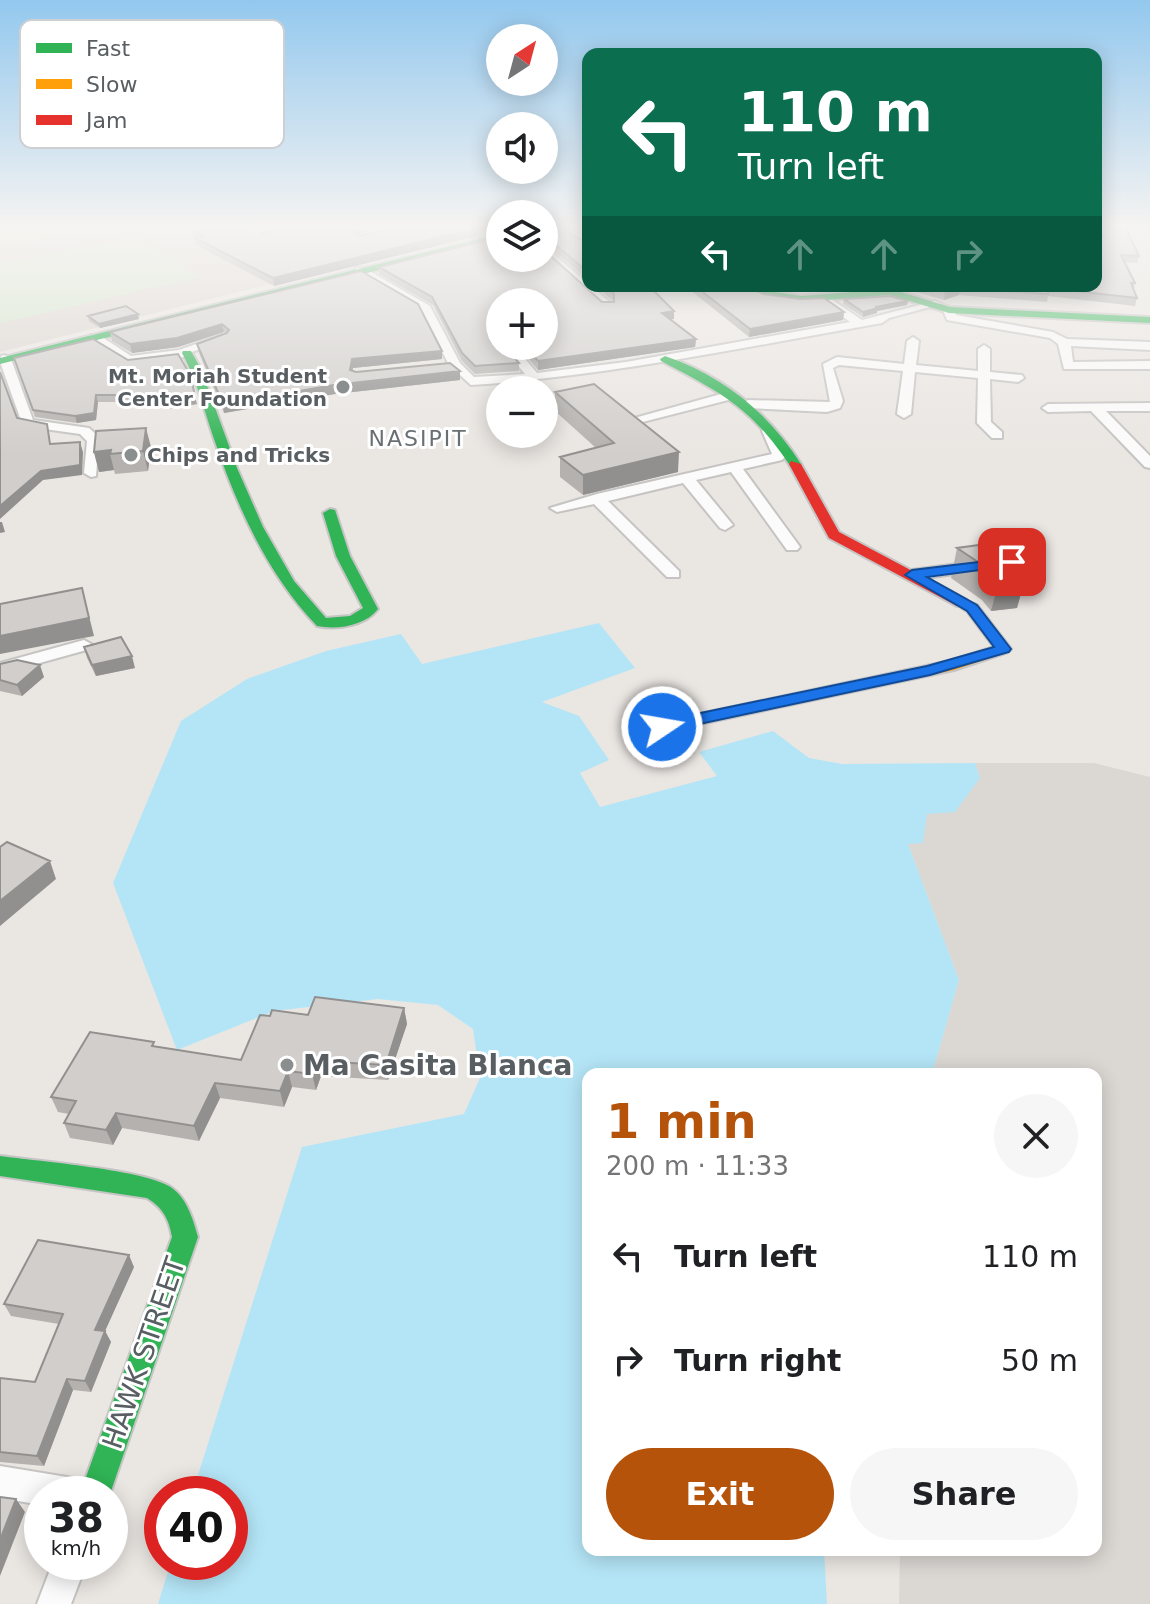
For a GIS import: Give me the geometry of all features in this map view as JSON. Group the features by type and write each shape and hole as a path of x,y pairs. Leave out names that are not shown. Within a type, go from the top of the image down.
{"street":[{"path":"91,473 94,440 84,431 28,423 3,360 226,304"},
{"path":"419,304 426,308 448,366 471,381 486,380"},
{"path":"833,304 860,324"},
{"path":"931,304 1150,320"},
{"path":"549,376 665,359 942,307"},
{"path":"942,307 951,318 1038,330 1064,342 1150,346"},
{"path":"1084,317 1095,343"},
{"path":"95,337 129,360 187,353"},
{"path":"222,339 185,350 204,382 212,416 253,521 306,609 322,623 337,623 366,615 371,609 343,556 330,513"},
{"path":"904,414 913,341"},
{"path":"1064,342 1068,366 1150,365"},
{"path":"984,349 984,423 997,435"},
{"path":"662,727 912,674 1003,649 972,608 834,535 772,426 740,399 665,359"},
{"path":"520,360 533,376"},
{"path":"627,422 740,399 827,408 837,401 827,367 837,361 1018,378"},
{"path":"1048,408 1150,407"},
{"path":"1095,408 1150,464"},
{"path":"557,508 779,456 768,432 772,426"},
{"path":"734,466 792,547"},
{"path":"686,477 725,525"},
{"path":"597,498 673,574"},
{"path":"912,575 1012,562"},
{"path":"0,669 84,645"},
{"name":"HAWK STREET","path":"0,1166 150,1188 167,1194 181,1213 185,1237 101,1476"},
{"path":"0,1482 24,1486"},
{"path":"54,1604 63,1580"}],"shaded area":[{"path":"0,304 192,304 0,352"},
{"path":"975,763 1094,763 1150,777 1150,1604 899,1604 900,1556 1102,1556 1102,1068 934,1068 959,980 908,844 927,814 980,778"}],"green space":[{"path":"0,304 84,304 0,323"}],"water":[{"path":"599,623 635,668 542,702 579,716 609,760 580,773 600,807 717,776 699,752 773,731 809,758 842,764 975,763 980,778 955,812 927,814 923,843 908,844 959,980 934,1068 582,1068 582,1556 824,1556 827,1604 158,1604 165,1580 248,1580 248,1476 198,1476 302,1147 464,1114 480,1078 473,1029 438,1005 378,999 274,1011 177,1050 113,883 181,721 247,679 326,651 401,634 422,664"}],"building":[{"path":"226,304 418,304 442,351 352,359 350,370 356,372 450,363 460,371 334,385 223,404 197,344 227,333 229,330 222,324 177,338 130,344 110,332"},
{"path":"436,304 486,304 486,360 516,360 519,363 475,366 462,353"},
{"path":"558,304 667,304 674,311 662,313 696,339 558,358"},
{"path":"718,304 832,304 844,312 750,329"},
{"path":"851,304 892,304 875,307 878,308 863,312"},
{"path":"126,306 138,314 99,324 88,316"},
{"path":"93,339 128,360 178,354 191,376 195,397 165,402 162,395 96,395 94,413 75,416 33,410 14,358"},
{"path":"0,372 17,418 47,424 50,444 80,442 80,465 41,471 0,506"},
{"path":"594,384 679,452 583,475 560,457 614,443 558,391"},
{"path":"146,428 143,451 94,452 96,431"},
{"path":"986,544 1025,578 999,581 990,570 957,548"},
{"path":"82,588 89,618 0,636 0,604"},
{"path":"121,637 132,656 92,665 84,647"},
{"path":"17,660 40,665 17,685 0,680 0,664"},
{"path":"7,842 50,861 0,901 0,847"},
{"path":"315,997 404,1008 386,1065 317,1061 312,1074 288,1071 280,1091 215,1083 194,1126 116,1113 106,1130 64,1123 76,1101 51,1097 90,1032 154,1042 152,1046 241,1060 260,1015 270,1016 272,1010 308,1015"},
{"path":"38,1240 129,1255 95,1330 105,1331 85,1381 67,1379 37,1456 0,1452 0,1378 35,1382 63,1314 4,1304"},
{"path":"0,1497 16,1499 0,1540"}],"traffic: fast":[{"path":"0,361 230,304"},
{"path":"929,304 949,310 1150,320"},
{"path":"187,353 202,384 230,468 256,527 288,582 322,623 355,619 371,609 343,556 330,513"},
{"path":"665,359 723,390 754,412 782,443 795,464"},
{"path":"0,1166 150,1188 165,1196 175,1207 181,1221 185,1237 101,1476"}],"traffic: slow":[{"path":"662,727 954,665 1003,649 972,608 962,603"}],"traffic: jam":[{"path":"795,464 834,535 962,603"}],"place":[{"name":"Mt. Moriah Student Center Foundation","path":"343,387"},
{"name":"Chips and Tricks","path":"131,455"},
{"name":"Ma Casita Blanca","path":"287,1065"}],"district":[{"name":"NASIPIT","path":"418,438"}],"route":[{"path":"662,727 954,665 1003,649 972,608 912,575 1012,562"}]}
